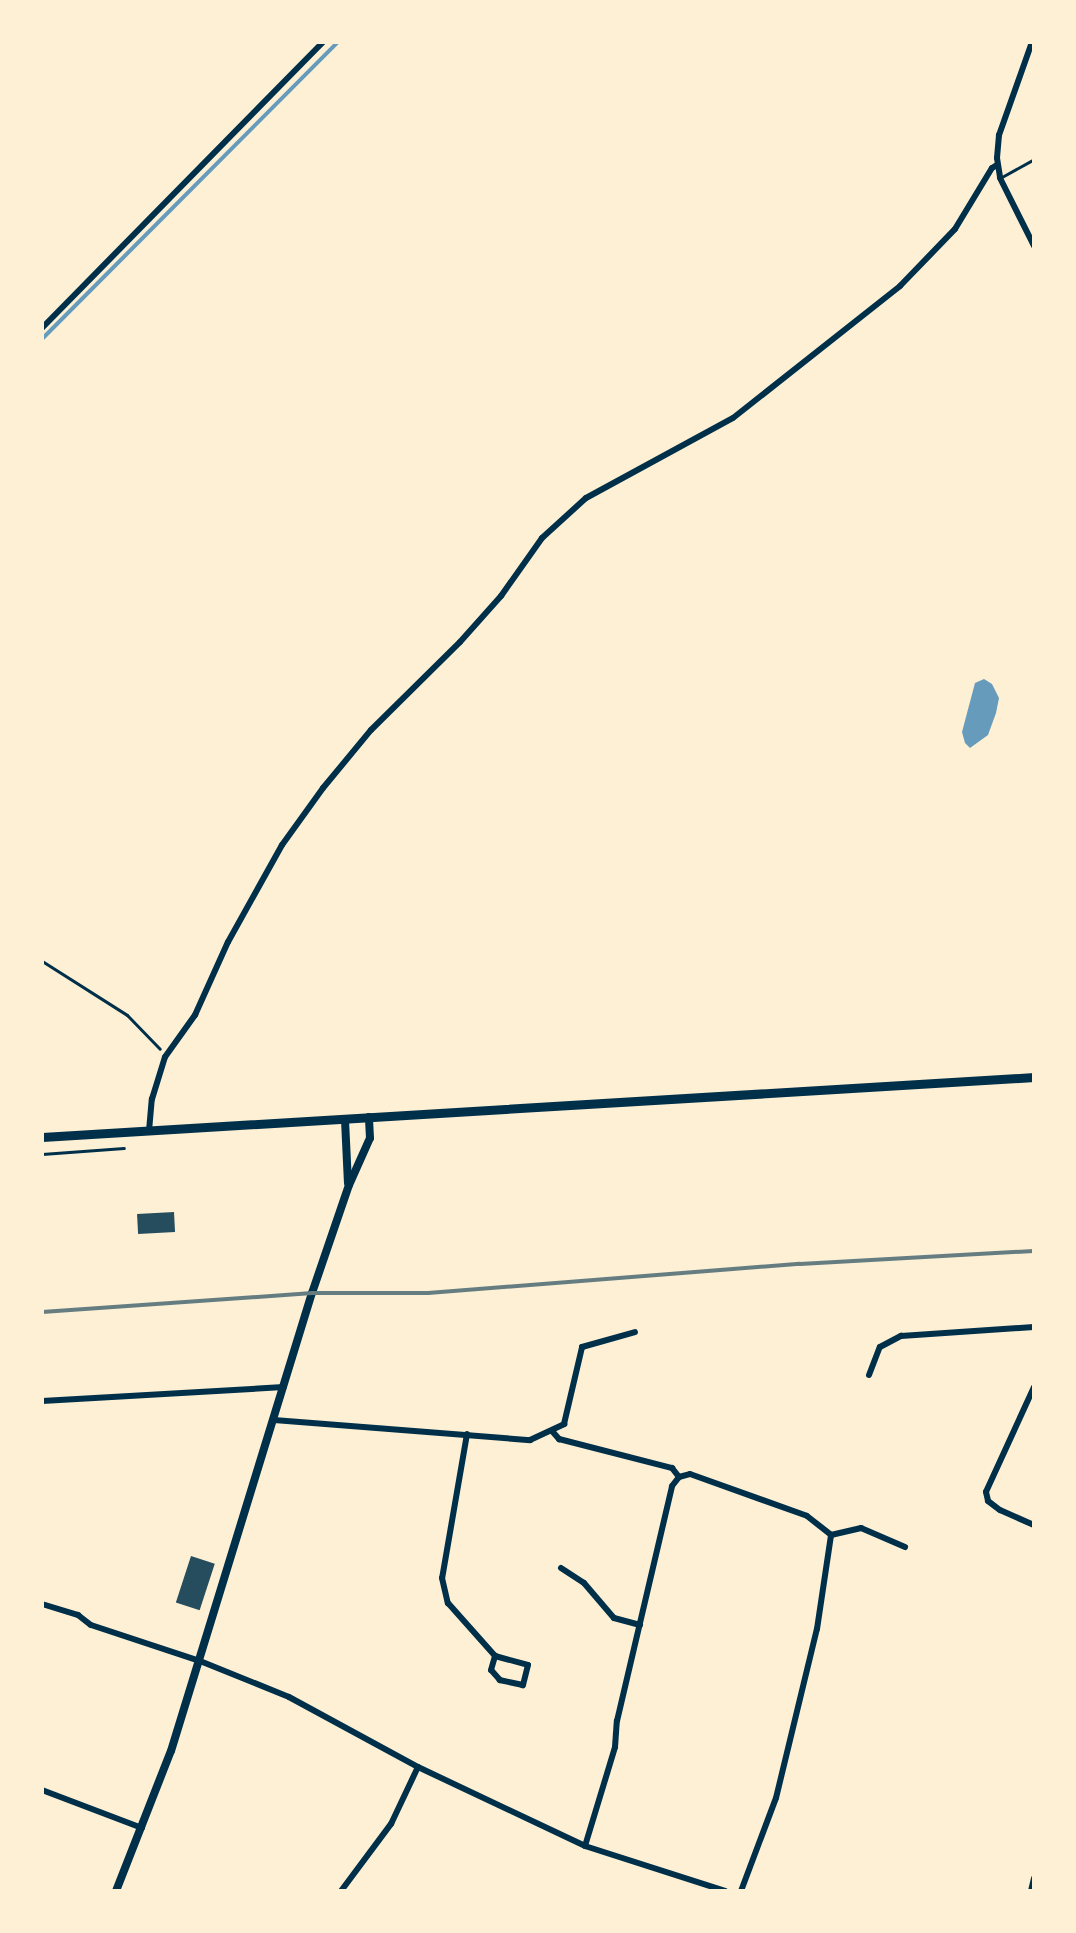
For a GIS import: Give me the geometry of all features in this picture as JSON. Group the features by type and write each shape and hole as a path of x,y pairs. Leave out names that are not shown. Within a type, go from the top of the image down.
{"main road":[{"path":"42,1137 1034,1077"}],"street":[{"path":"42,328 323,42"},
{"path":"1032,42 999,135 997,165 1000,178 1034,246"},
{"path":"149,1131 152,1099 165,1057 195,1015 228,942 282,845 323,788 371,730 501,596 542,538 586,498 733,418 890,294 946,240 997,165"},
{"path":"116,1891 142,1828 200,1661 349,1185 370,1138 369,1117"},
{"path":"345,1120 349,1185"},
{"path":"869,1375 880,1347 901,1336 1034,1327"},
{"path":"274,1420 530,1440 564,1424 582,1347 635,1332"},
{"path":"42,1401 284,1387"},
{"path":"1034,1387 986,1492 988,1501 1000,1510 1034,1525"},
{"path":"552,1431 559,1439 672,1468 679,1477"},
{"path":"467,1434 442,1578 448,1603 495,1656 528,1665 523,1685 500,1680 491,1670 495,1656"},
{"path":"585,1846 615,1747 617,1721 672,1486 679,1477 690,1474 807,1516 831,1535"},
{"path":"831,1535 861,1528 905,1547"},
{"path":"741,1891 776,1798 817,1629 831,1535"},
{"path":"561,1568 584,1583 614,1618 640,1625"},
{"path":"42,1604 289,1697 418,1767 585,1846 725,1891"},
{"path":"341,1891 391,1824 418,1767"},
{"path":"42,1790 142,1828"},
{"path":"1031,1891 1034,1878"}],"lane":[{"path":"1000,178 1034,159"}],"path":[{"path":"42,961 127,1015 149,1035 165,1057"},
{"path":"42,1154 124,1148"}],"water":[{"path":"984,679 992,684 999,698 996,713 988,735 970,748 962,732 975,683"}],"building":[{"path":"174,1212 175,1232 138,1234 137,1214"},
{"path":"191,1556 215,1564 200,1610 176,1603"}],"waterway":[{"path":"42,339 338,42"}],"railway":[{"path":"42,1312 312,1293 428,1293 800,1264 1034,1251"}]}
